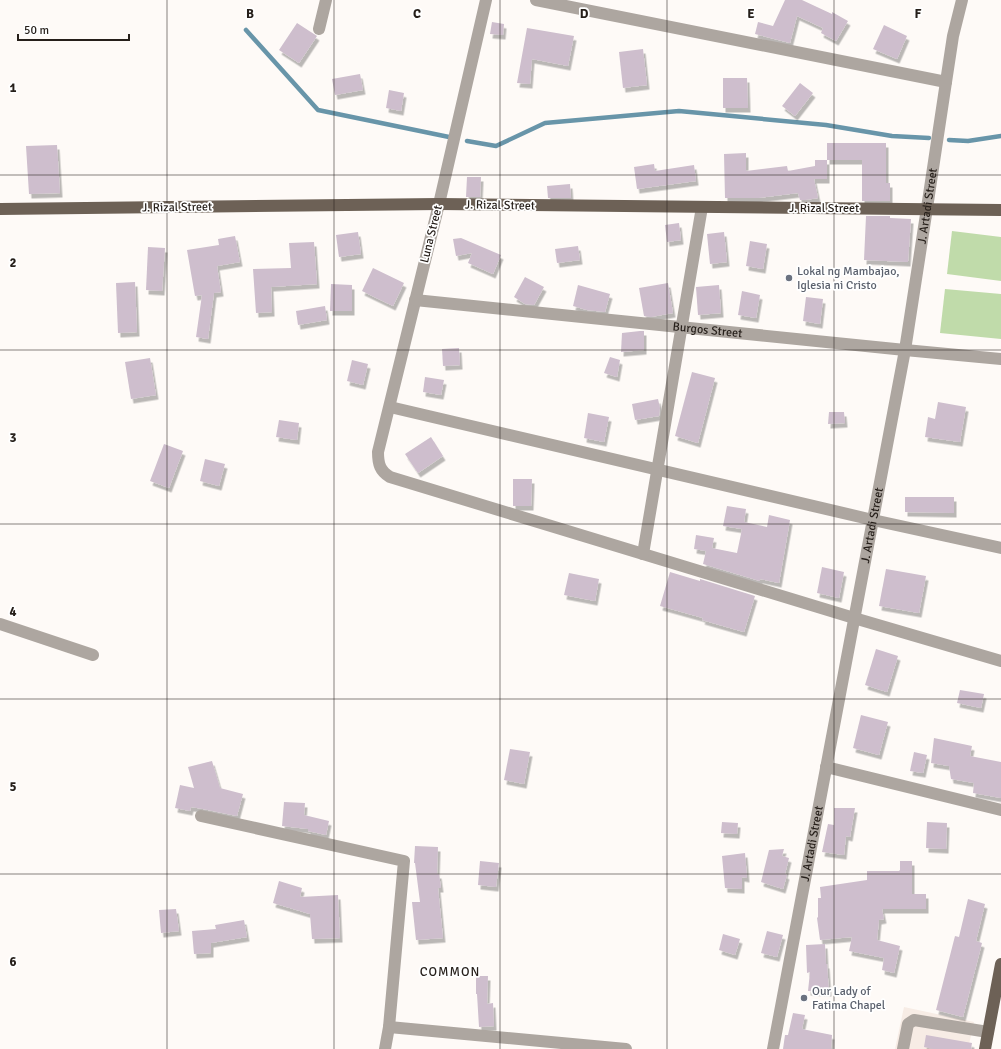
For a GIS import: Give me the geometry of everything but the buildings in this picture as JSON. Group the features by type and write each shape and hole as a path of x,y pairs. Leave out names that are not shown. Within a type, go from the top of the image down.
{"main road":[{"name":"J. Rizal Street","path":"0,209 439,204 927,208 1001,210"},
{"path":"985,1049 1001,964"}],"street":[{"path":"319,29 326,0"},
{"name":"Luna Street","path":"486,0 439,204 414,300 390,407 378,452 380,467 384,473 390,477 644,554"},
{"path":"536,0 946,82"},
{"name":"J. Artadi Street","path":"773,1049 905,350 946,82 962,0"},
{"path":"702,207 644,554 1001,661"},
{"name":"Burgos Street","path":"414,300 1001,359"},
{"path":"390,407 873,520 1001,548"},
{"path":"0,624 93,655"},
{"path":"826,767 1001,810"},
{"path":"202,816 404,861 389,1027 385,1049"},
{"path":"903,1049 908,1024 914,1020 988,1032"},
{"path":"389,1027 626,1049"}],"shaded area":[{"path":"904,1007 974,1022 968,1049 895,1049"}],"green space":[{"path":"952,231 1001,237 1001,281 947,274"},
{"path":"945,289 1001,294 1001,339 940,333"}],"waterway":[{"path":"246,30 318,110 449,137"},
{"path":"467,141 496,146 545,123 679,111 826,125 892,136 929,138"},
{"path":"949,140 968,141 1001,136"}],"place":[{"name":"Lokal ng Mambajao, Iglesia ni Cristo","path":"789,278"},
{"name":"Our Lady of Fatima Chapel","path":"804,998"}],"district":[{"name":"COMMON","path":"450,971"}]}
